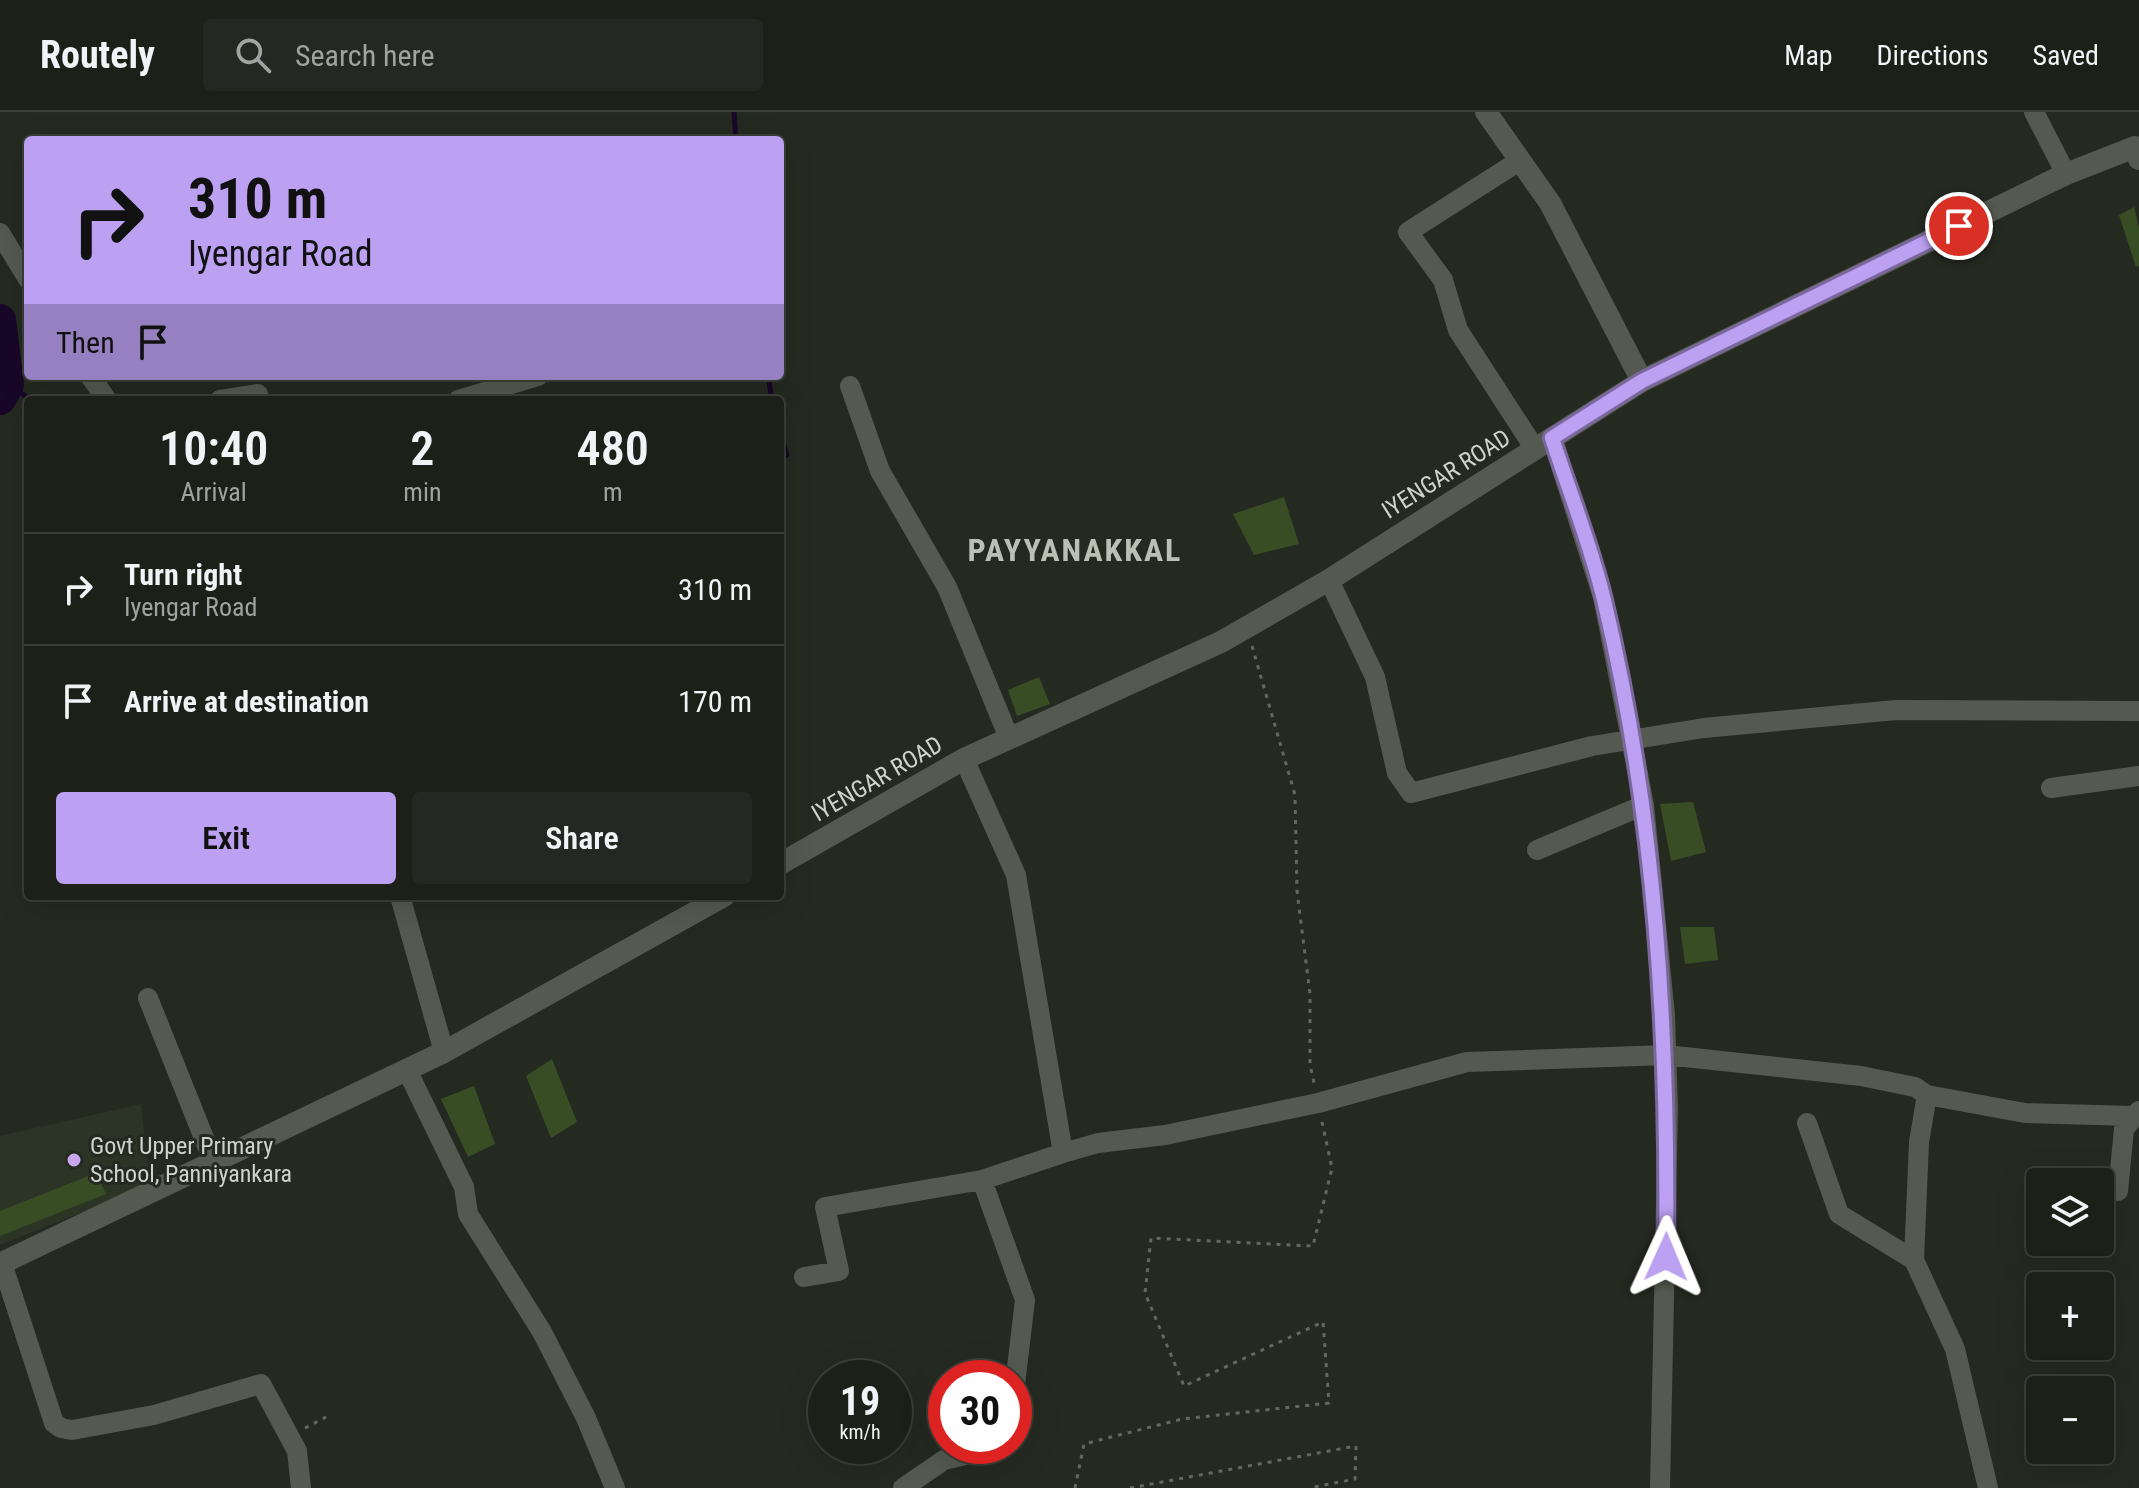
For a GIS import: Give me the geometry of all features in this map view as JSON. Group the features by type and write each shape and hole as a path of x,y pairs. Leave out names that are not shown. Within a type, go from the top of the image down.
{"main road":[{"path":"1486,112 1550,203 1642,381"},
{"name":"IYENGAR ROAD","path":"784,862 964,759 1247,627 1329,580 1642,381 2066,174 2138,151"},
{"path":"1,1263 444,1052 717,900"}],"street":[{"path":"2034,112 2066,174"},
{"path":"1519,161 1408,232 1443,280 1458,330 1544,443 1603,597 1632,738 1644,805 1666,1055 1666,1257 1660,1488"},
{"path":"0,233 24,272"},
{"path":"471,396 525,380"},
{"path":"850,386 880,471 947,587 1009,738"},
{"path":"245,396 258,394"},
{"path":"1329,580 1375,677 1397,773 1411,793 1632,738 1896,710 2032,713 2109,708 2139,711"},
{"path":"964,759 1016,875 1063,1153"},
{"path":"2051,788 2139,776"},
{"path":"1537,850 1644,805"},
{"path":"401,900 444,1052"},
{"path":"148,998 214,1163"},
{"path":"804,1277 839,1271 825,1207 982,1180 1098,1143 1165,1135 1318,1103 1467,1062 1666,1055 1861,1076 1915,1087 1927,1095 2025,1113 2137,1114"},
{"path":"407,1070 464,1187 468,1214 542,1332 586,1418 615,1488"},
{"path":"1927,1095 1919,1142 1914,1260 1955,1349 1988,1488"},
{"path":"2118,1191 2124,1129 2137,1114"},
{"path":"1807,1123 1839,1214 1914,1260"},
{"path":"982,1180 1025,1300 1018,1360"},
{"path":"1,1263 54,1423 72,1430 154,1415 261,1384 297,1451 301,1488"},
{"path":"907,1487 939,1464"}],"path":[{"path":"1075,1488 1084,1444 1182,1419 1329,1403 1323,1322 1184,1386 1145,1293 1151,1238 1313,1246 1332,1168 1310,1065 1310,994 1297,891 1295,795 1247,627"},
{"path":"1130,1488 1356,1446 1355,1479 1309,1488"}],"shaded area":[{"name":"Govt Upper Primary School, Panniyankara","path":"141,1104 150,1185 0,1245 0,1136"}],"building":[{"path":"2134,207 2139,228 2139,266 2136,267 2119,215"},
{"path":"1284,497 1299,544 1254,555 1233,514"},
{"path":"1039,677 1050,704 1017,716 1008,690"},
{"path":"1693,802 1706,852 1671,861 1660,804"},
{"path":"1680,927 1714,927 1718,960 1685,964"},
{"path":"552,1059 577,1122 551,1138 526,1076"},
{"path":"474,1086 495,1144 468,1157 441,1099"},
{"path":"96,1173 106,1194 0,1236 0,1211"}],"waterway":[{"path":"734,112 736,136"},
{"path":"0,320 8,385 0,399"},
{"path":"769,380 771,396"},
{"path":"8,385 26,396"},
{"path":"784,446 787,455"}],"place":[{"name":"Govt Upper Primary School, Panniyankara","path":"74,1160"}],"district":[{"name":"PAYYANAKKAL","path":"1075,550"}],"route":[{"path":"1666,1257 1668,1108 1665,1015 1644,805 1603,597 1552,438 1642,381 1959,226"}]}
